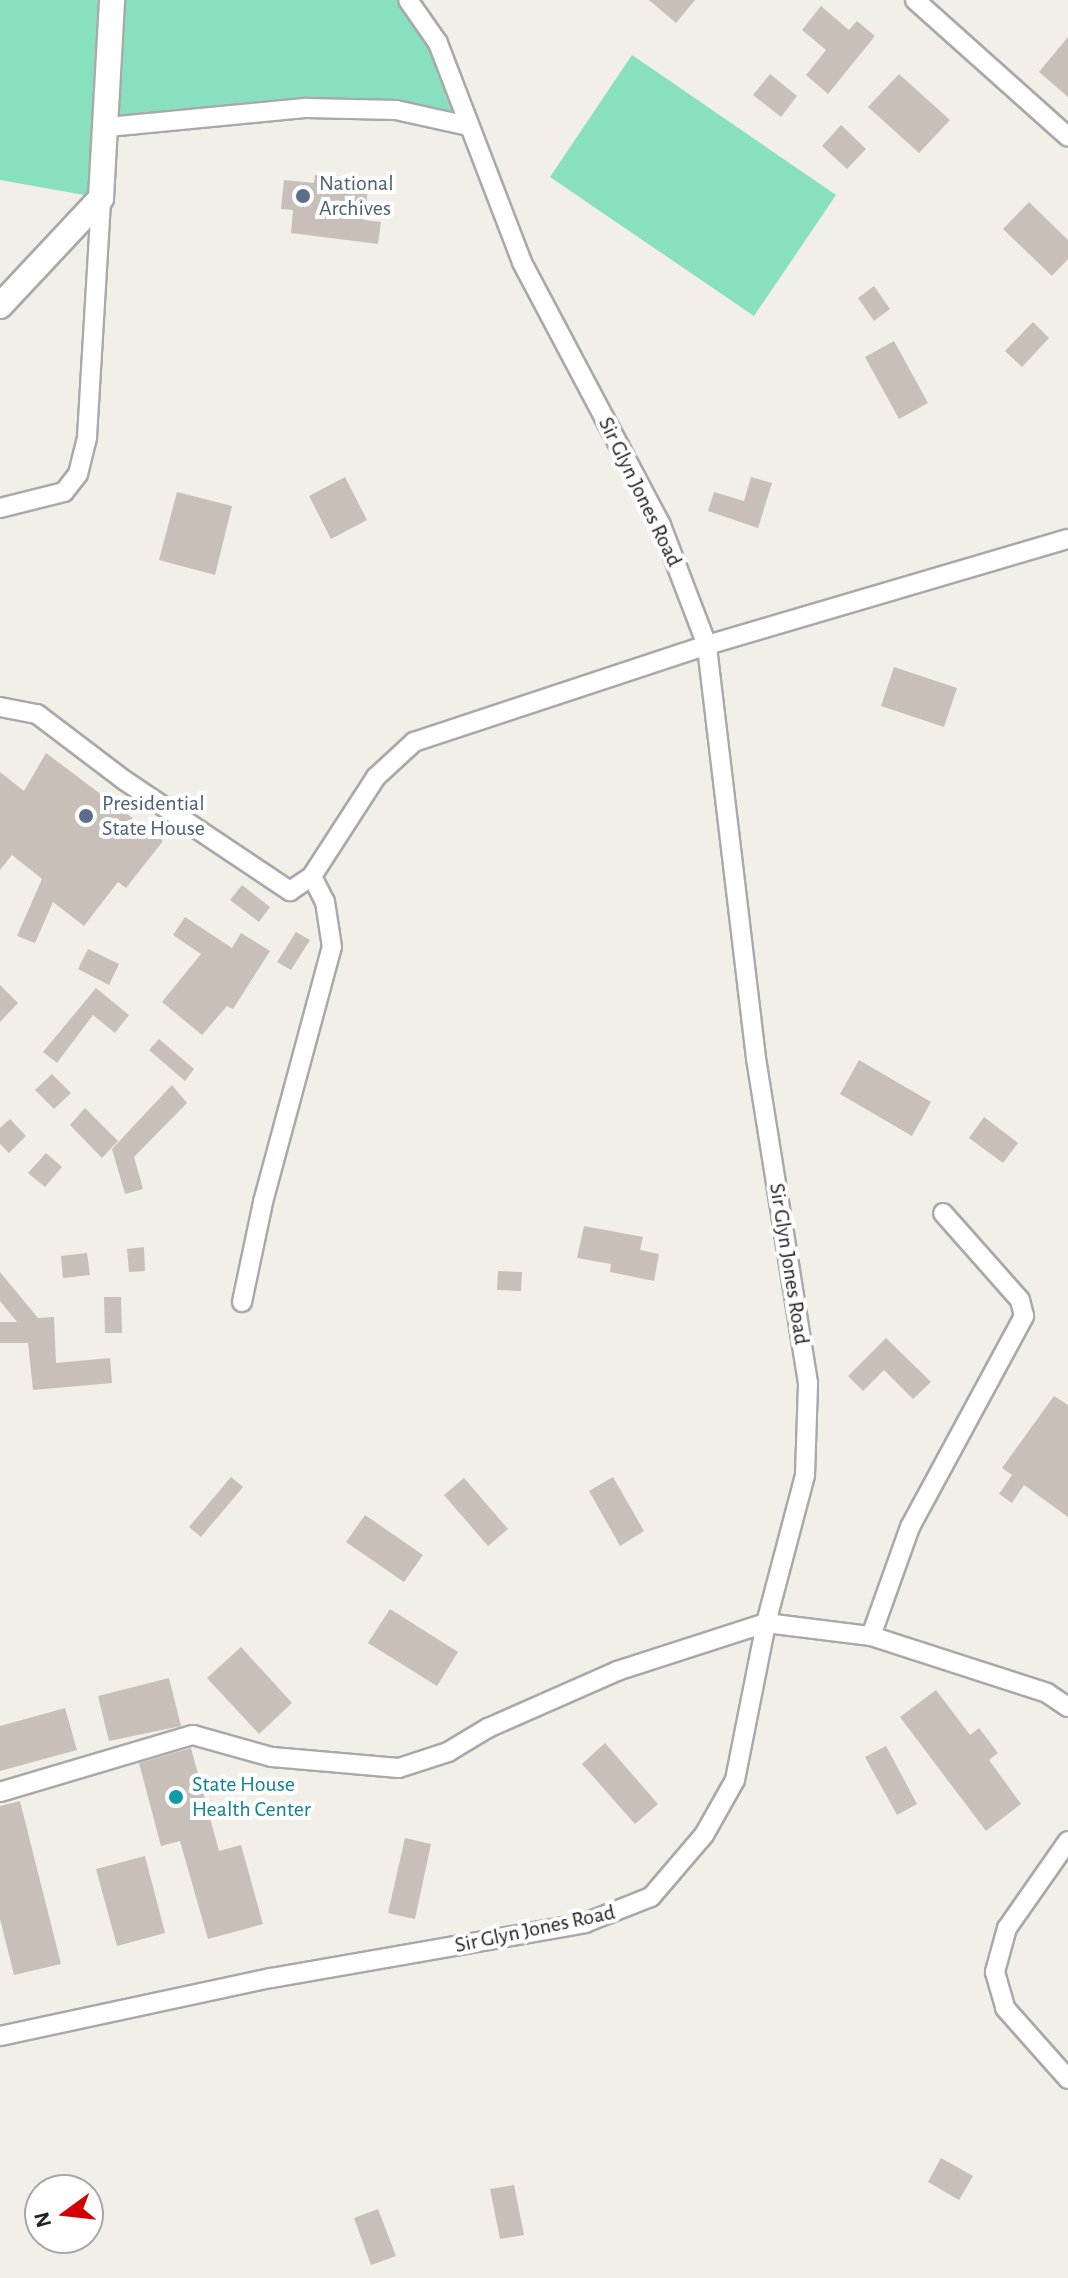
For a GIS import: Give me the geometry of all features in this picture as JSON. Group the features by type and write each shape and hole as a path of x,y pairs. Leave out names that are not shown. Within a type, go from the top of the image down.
{"street":[{"path":"0,508 64,492 78,474 87,437 108,127 112,0"},
{"name":"Sir Glyn Jones Road","path":"0,2036 271,1978 585,1923 651,1897 704,1835 735,1780 766,1623 805,1475 811,1415 756,1058 707,645 661,525 522,262 438,43 408,0"},
{"path":"915,0 1068,137"},
{"path":"108,127 307,108 396,110 468,126"},
{"path":"0,306 101,198"},
{"path":"0,707 37,714 280,889 299,888 312,876 376,777 414,742 707,645 1068,539"},
{"path":"242,1302 263,1202 332,947 325,902 312,876"},
{"path":"871,1636 910,1527 1024,1316 1020,1300 943,1213"},
{"path":"0,1792 193,1735 272,1757 399,1768 448,1752 488,1728 617,1671 766,1623 871,1636 1047,1693 1068,1707"},
{"path":"1068,1841 1007,1928 995,1972 1005,2008 1068,2079"}],"green space":[{"path":"0,0 397,0 411,12 445,75 466,134 387,113 108,127 101,198 0,180"},
{"path":"632,55 836,195 754,316 550,177"}],"building":[{"path":"649,0 695,0 676,23"},
{"path":"821,6 849,30 857,21 875,36 828,94 806,75 826,50 802,30"},
{"path":"1068,37 1068,97 1039,72"},
{"path":"770,74 797,96 781,117 753,95"},
{"path":"899,74 950,120 919,153 868,107"},
{"path":"841,125 866,149 847,169 822,146"},
{"path":"315,175 369,182 364,220 381,222 378,244 291,233 293,210 281,209 284,180 314,183"},
{"path":"1029,202 1068,240 1068,259 1052,276 1003,229"},
{"path":"874,286 890,309 874,321 858,298"},
{"path":"1033,322 1049,338 1022,367 1005,351"},
{"path":"894,341 928,403 899,419 865,357"},
{"path":"345,477 367,520 331,539 309,496"},
{"path":"751,477 772,483 758,528 708,511 714,492 744,501"},
{"path":"177,492 232,506 215,575 159,560"},
{"path":"894,667 957,688 944,727 881,706"},
{"path":"46,753 163,841 126,888 118,882 84,926 53,902 35,943 17,936 42,879 12,855 0,870 0,772 24,791"},
{"path":"242,885 270,907 259,922 230,900"},
{"path":"185,917 232,948 241,933 270,951 233,1009 227,1006 202,1035 162,1002 201,954 173,935"},
{"path":"296,932 310,940 291,970 277,962"},
{"path":"88,949 119,964 109,985 78,969"},
{"path":"0,985 18,1003 0,1022"},
{"path":"96,988 129,1015 115,1033 93,1015 57,1063 43,1052"},
{"path":"159,1039 194,1069 185,1081 149,1050"},
{"path":"859,1060 931,1102 912,1136 840,1094"},
{"path":"52,1074 71,1093 54,1109 35,1090"},
{"path":"172,1085 187,1103 134,1157 143,1189 125,1194 112,1149"},
{"path":"85,1108 118,1141 102,1158 70,1125"},
{"path":"984,1117 1018,1143 1003,1163 969,1138"},
{"path":"10,1119 26,1136 9,1153 0,1144 0,1128"},
{"path":"46,1153 62,1167 45,1187 28,1173"},
{"path":"584,1226 643,1237 640,1250 659,1254 654,1281 610,1272 611,1264 577,1258"},
{"path":"144,1247 145,1271 129,1272 127,1249"},
{"path":"87,1253 90,1275 63,1278 61,1256"},
{"path":"498,1271 522,1272 521,1291 497,1290"},
{"path":"0,1272 38,1318 54,1317 56,1363 110,1358 112,1383 33,1390 28,1343 0,1343 0,1322 17,1322 0,1301"},
{"path":"104,1297 121,1297 122,1333 105,1333"},
{"path":"886,1338 931,1382 913,1399 884,1370 863,1391 848,1376"},
{"path":"1054,1396 1068,1405 1068,1517 1024,1485 1012,1503 999,1494 1012,1475 1002,1468"},
{"path":"231,1477 243,1487 201,1537 189,1527"},
{"path":"613,1477 644,1531 620,1546 589,1491"},
{"path":"464,1478 508,1529 488,1546 444,1495"},
{"path":"365,1515 423,1555 404,1582 346,1542"},
{"path":"390,1609 458,1652 437,1686 368,1643"},
{"path":"241,1647 292,1703 259,1734 207,1678"},
{"path":"169,1678 181,1726 109,1741 98,1696"},
{"path":"936,1690 970,1735 979,1728 998,1753 989,1760 1021,1804 986,1831 900,1717"},
{"path":"65,1708 77,1750 0,1771 0,1726"},
{"path":"605,1743 658,1804 635,1824 582,1764"},
{"path":"886,1746 917,1804 897,1815 865,1757"},
{"path":"191,1748 219,1851 241,1845 263,1924 208,1939 180,1841 161,1846 139,1763"},
{"path":"20,1801 61,1964 14,1975 0,1919 0,1806"},
{"path":"405,1838 431,1844 415,1919 388,1913"},
{"path":"145,1856 165,1933 117,1946 96,1869"},
{"path":"941,2158 973,2176 959,2200 928,2182"},
{"path":"514,2185 524,2235 500,2239 490,2189"},
{"path":"378,2209 396,2256 371,2265 354,2218"}],"place":[{"name":"National Archives","path":"303,196"},
{"name":"Presidential State House","path":"86,816"},
{"name":"State House Health Center","path":"176,1797"}]}
